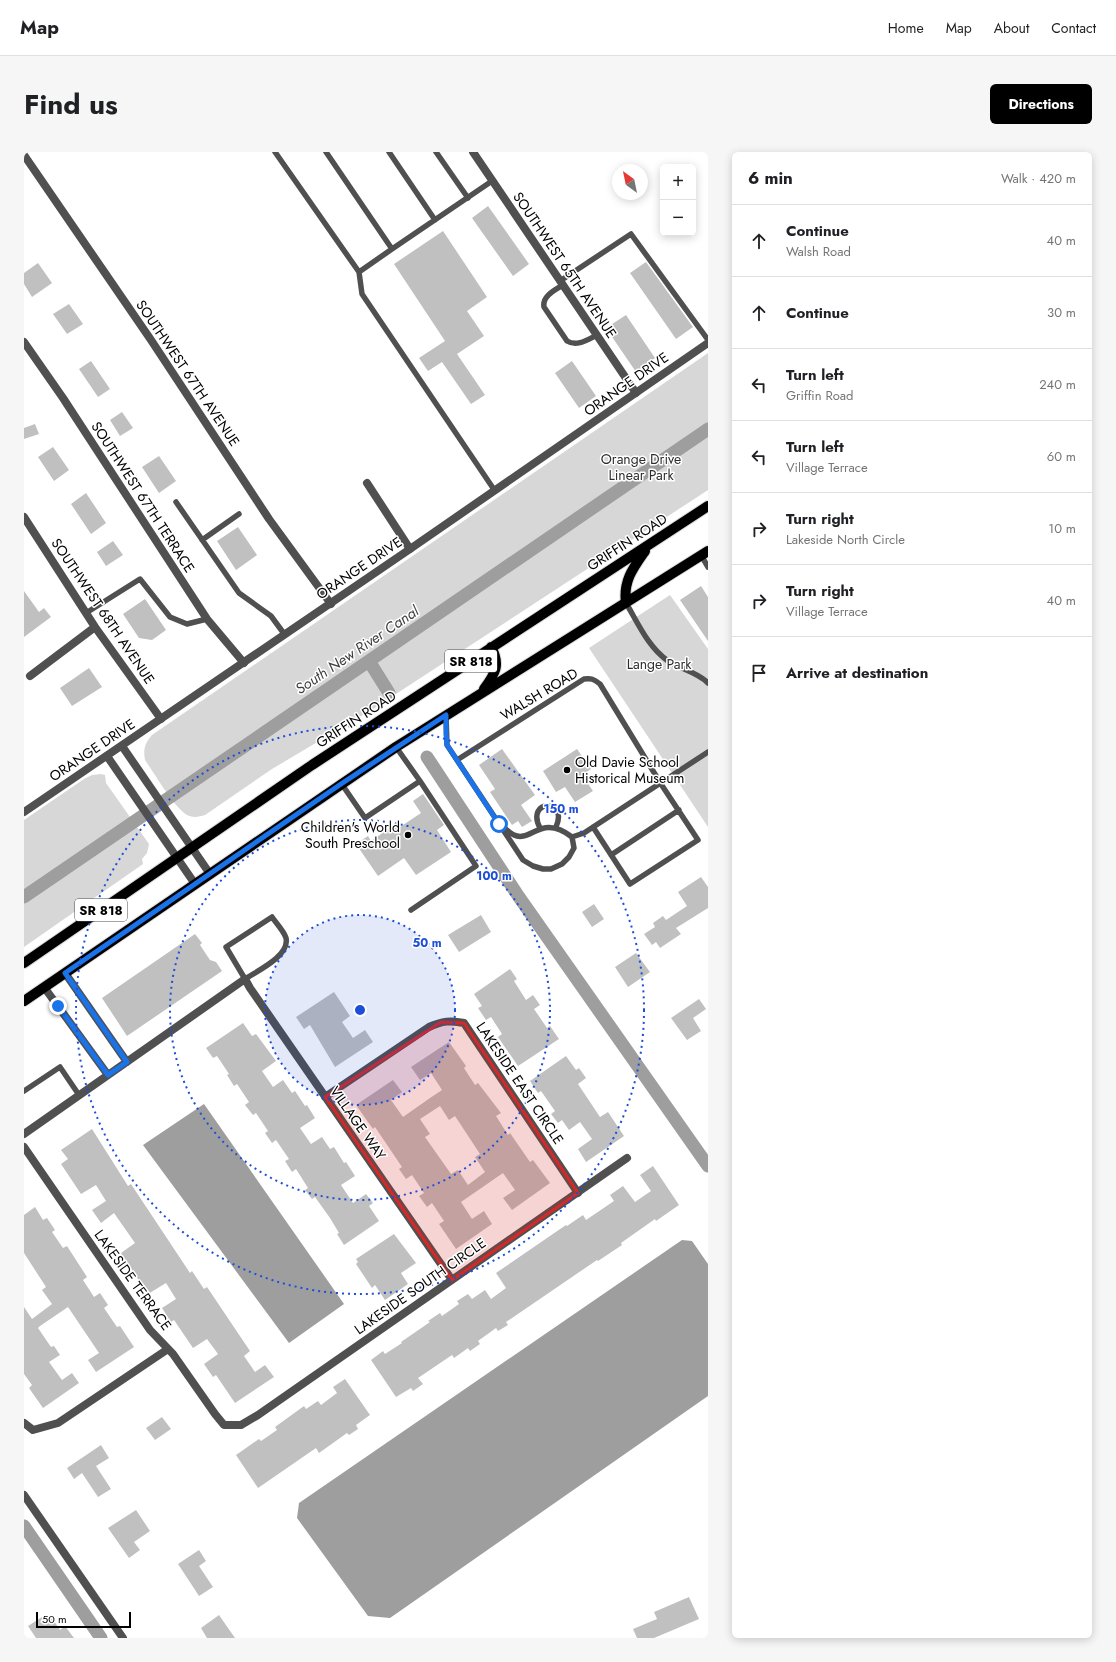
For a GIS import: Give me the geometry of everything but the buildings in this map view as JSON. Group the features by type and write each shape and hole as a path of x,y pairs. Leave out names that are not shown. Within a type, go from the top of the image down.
{"main road":[{"name":"GRIFFIN ROAD","path":"24,963 312,765 708,506"},
{"path":"626,603 624,591 628,577 648,546"},
{"name":"SR 818","path":"24,1001 396,747 704,553"},
{"path":"480,694 493,676 496,666 496,656 491,647"}],"street":[{"name":"SOUTHWEST 65TH AVENUE","path":"473,152 636,393"},
{"name":"SOUTHWEST 67TH AVENUE","path":"24,156 151,340 269,519 331,604"},
{"name":"SOUTHWEST 67TH TERRACE","path":"24,342 63,398 207,619 244,663"},
{"name":"ORANGE DRIVE","path":"24,812 331,604 708,342"},
{"path":"367,484 410,549"},
{"name":"SOUTHWEST 68TH AVENUE","path":"24,517 95,627 161,719"},
{"path":"30,676 95,627"},
{"path":"122,746 210,874"},
{"path":"107,756 196,884"},
{"path":"65,973 127,1062"},
{"path":"24,1134 245,979"},
{"name":"VILLAGE WAY","path":"245,979 452,1280"},
{"path":"44,987 108,1075"},
{"name":"LAKESIDE EAST CIRCLE","path":"325,1097 429,1027 453,1020 464,1023 578,1193"},
{"name":"LAKESIDE TERRACE","path":"24,1147 150,1330 168,1349 224,1425"},
{"name":"LAKESIDE SOUTH CIRCLE","path":"224,1425 241,1425 258,1415 627,1158"},
{"path":"24,1423 33,1430 58,1423 168,1349"},
{"path":"24,1494 123,1638"}],"lane":[{"path":"276,152 359,272 362,294 495,491"},
{"path":"326,152 392,249"},
{"path":"389,152 435,220"},
{"path":"436,152 468,198"},
{"path":"359,272 492,181"},
{"path":"597,335 582,343 570,343 551,318 543,303 549,294 561,283 631,234 708,342"},
{"path":"176,502 239,594 271,616 285,635"},
{"path":"202,540 239,514"},
{"path":"704,553 708,567"},
{"path":"86,613 140,579 170,616 187,624 207,619"},
{"path":"626,603 657,652 669,662 696,674 708,683"},
{"name":"WALSH ROAD","path":"457,760 584,679 589,678 600,684 661,784 698,840 630,884 593,827"},
{"path":"446,715 447,745 499,824 524,860 543,870 551,869 562,864 574,848 572,837 564,830 556,828 540,828 526,835 520,836 514,835 499,824"},
{"path":"396,747 476,866 411,910"},
{"path":"572,837 584,833 708,752"},
{"path":"341,784 365,818 420,781"},
{"path":"540,828 537,815 539,810 546,806 550,806 556,810 559,818 556,828"},
{"path":"611,855 679,810"},
{"path":"272,917 286,937 286,948 280,956 245,979 226,947 272,917"},
{"path":"24,1091 60,1067 79,1095"}],"highlighted area":[{"path":"441,1022 464,1023 578,1193 452,1280 325,1097"}],"green space":[{"name":"Orange Drive Linear Park","path":"708,353 708,490 373,709 272,769 205,815 196,817 189,816 176,805 145,760 145,746 152,735"},
{"name":"Lange Park","path":"670,595 708,649 708,827 589,648"},
{"path":"92,775 105,775 106,783 149,844 147,853 142,859 143,864 24,947 24,820 84,779"}],"shaded area":[{"path":"204,1104 344,1304 289,1343 143,1145"},
{"path":"682,1240 692,1241 708,1264 708,1396 390,1618 368,1616 297,1518 299,1503"}],"waterway":[{"name":"South New River Canal","path":"24,897 708,429"},
{"path":"369,661 389,693"},
{"path":"427,757 519,897 708,1166"},
{"path":"24,1526 101,1638"}],"place":[{"name":"Old Davie School Historical Museum","path":"567,770"},
{"name":"Children's World South Preschool","path":"408,835"}],"route":[{"path":"58,1006 108,1075 127,1062 65,973 341,784 446,715 447,745 499,824"}]}
